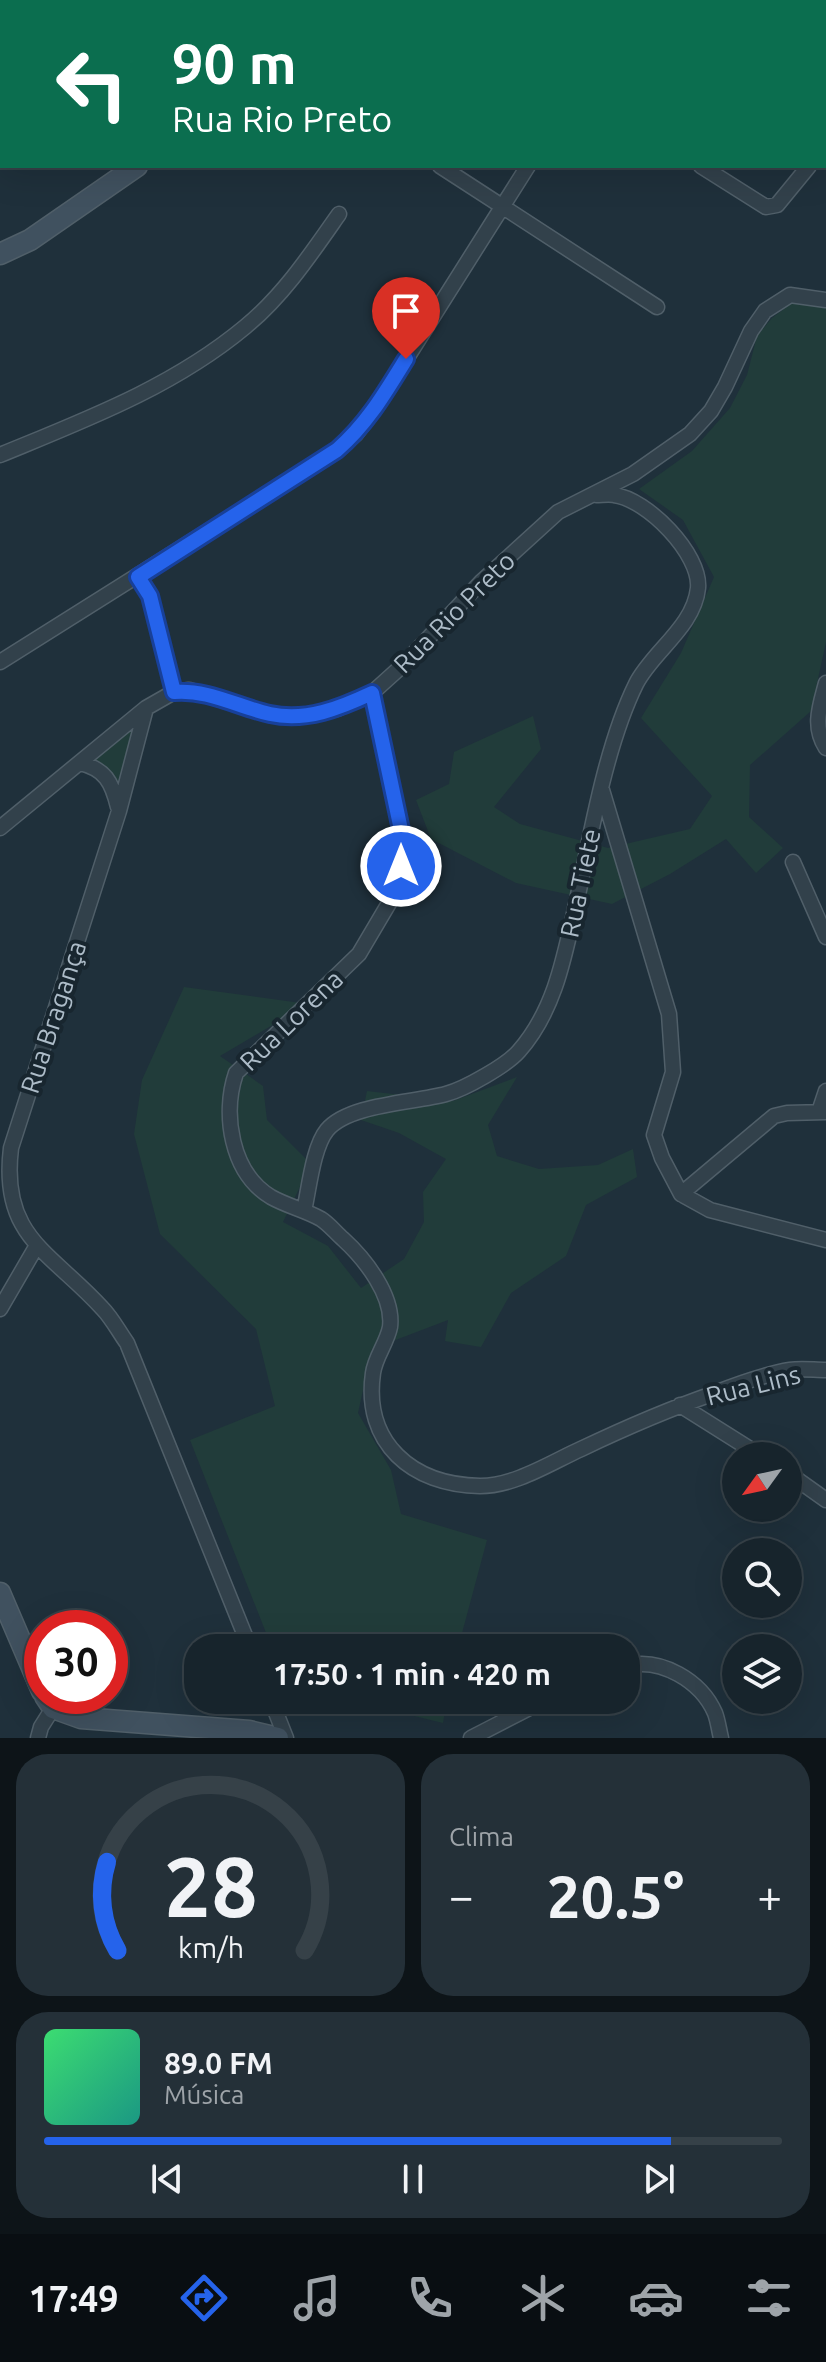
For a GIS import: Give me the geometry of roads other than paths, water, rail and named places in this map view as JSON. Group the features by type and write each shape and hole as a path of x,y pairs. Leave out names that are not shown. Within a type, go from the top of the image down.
{"street":[{"path":"0,254 30,240 134,168"},
{"path":"443,168 657,307"},
{"path":"0,662 337,450 356,434 527,168"},
{"path":"704,168 766,207 777,205 807,168"},
{"path":"0,455 155,388 205,356 245,327 282,291 339,214"},
{"name":"Rua Rio Preto","path":"174,692 189,690 271,715 304,716 337,709 372,693 530,535 558,512 633,474 690,434 711,411 751,331 765,311 790,295 819,299"},
{"name":"Rua Tiete","path":"304,1211 325,1132 342,1116 450,1093 518,1053 548,1010 565,953 614,741 636,682 678,629 691,609 698,588 694,564 680,539 638,504 616,495 592,495"},
{"path":"0,828 146,708 174,692 150,596 138,577"},
{"path":"826,683 817,729 826,748"},
{"name":"Rua Lorena","path":"372,693 404,844 398,888 359,954 236,1073 228,1111 246,1175 269,1196 322,1220 370,1269 386,1300 390,1327 373,1371 372,1410 381,1437 399,1460 431,1478 467,1486 491,1486 516,1479 680,1405"},
{"name":"Rua Bragança","path":"146,708 119,811 11,1148 6,1173 9,1198 19,1224 36,1247 104,1309 127,1343 244,1634"},
{"path":"80,763 95,767 107,775 119,811"},
{"path":"602,790 669,1014 673,1072 654,1135 662,1158 681,1194 710,1210 826,1240"},
{"path":"793,862 826,937"},
{"path":"681,1194 774,1116 822,1112 826,1091"},
{"path":"0,1309 36,1247"},
{"name":"Rua Lins","path":"680,1405 738,1384 791,1370 826,1370"},
{"path":"680,1405 739,1442"},
{"path":"802,1483 826,1500"},
{"path":"0,1593 24,1647"},
{"path":"640,1667 667,1668 696,1685 714,1712 721,1738"},
{"path":"38,1738 44,1714"},
{"path":"74,1714 81,1718 249,1731 278,1738"},
{"path":"277,1714 286,1738"},
{"path":"471,1738 518,1714"}]}
